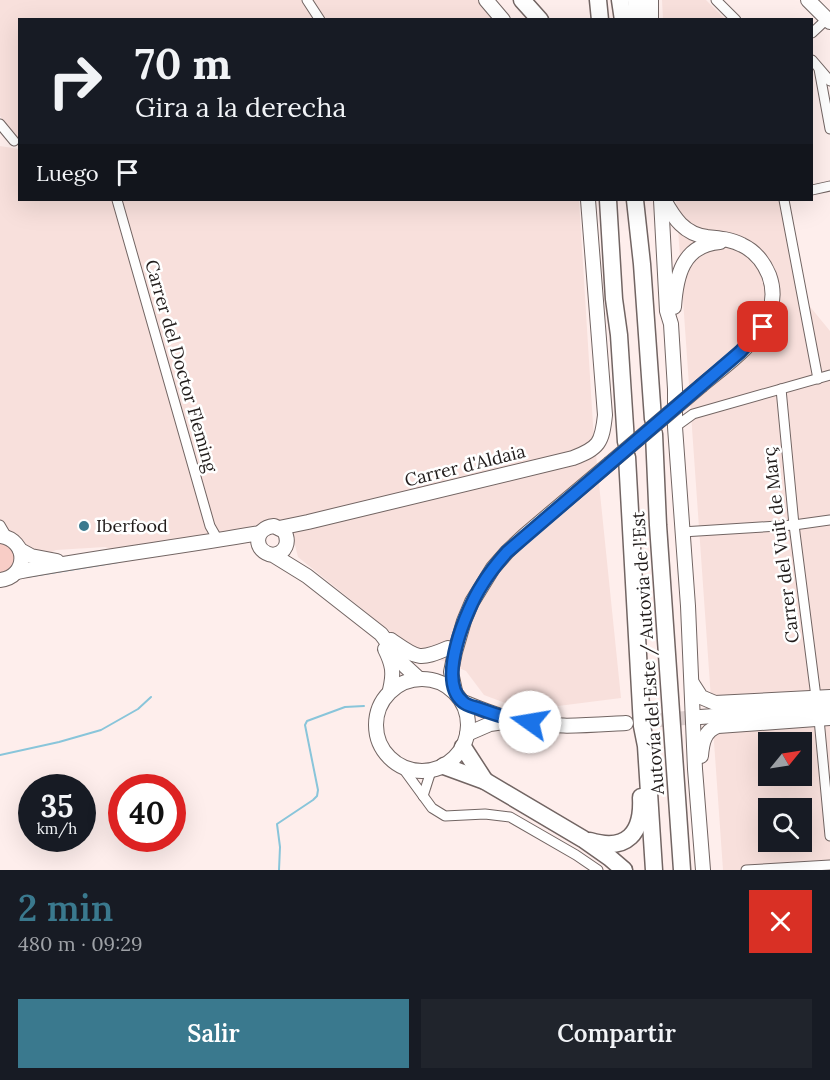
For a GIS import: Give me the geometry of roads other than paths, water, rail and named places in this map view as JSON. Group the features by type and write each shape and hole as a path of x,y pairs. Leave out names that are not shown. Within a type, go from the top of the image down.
{"highway":[{"path":"522,0 538,18"},
{"path":"598,0 600,18"},
{"path":"620,0 623,18"},
{"path":"636,0 637,18"},
{"name":"Autovía del Este / Autovia de l'Est","path":"608,201 627,449 634,724 646,746 654,870"},
{"name":"Autovía del Este / Autovia de l'Est","path":"635,201 642,264 682,870"},
{"path":"642,264 647,244 645,201"},
{"path":"583,839 603,845 613,845 623,842 636,830 641,806 638,746 634,724"},
{"path":"465,741 484,781"},
{"path":"437,768 484,781 583,839 624,870"}],"street":[{"path":"307,0 319,18"},
{"path":"486,0 501,18"},
{"path":"651,0 651,18"},
{"path":"716,0 734,18"},
{"path":"808,0 829,20 813,32"},
{"path":"813,61 830,81"},
{"path":"819,69 830,129"},
{"path":"0,124 16,141"},
{"path":"0,139 16,141"},
{"path":"813,190 830,186"},
{"name":"Carrer del Doctor Fleming","path":"117,201 215,541"},
{"name":"Carrer d'Aldaia","path":"284,536 308,522 590,452 598,443 605,415 588,201"},
{"path":"662,201 703,870"},
{"path":"465,741 468,718 451,672 464,621 472,602 493,568 507,552 753,340 763,327 771,306 771,281 760,259 752,251 734,242 694,234 686,230 663,201"},
{"path":"784,201 818,379"},
{"path":"671,324 675,287 684,262 702,247 715,243 734,242"},
{"path":"675,427 693,414 830,375"},
{"path":"675,389 683,410 693,414"},
{"name":"Carrer del Vuit de Març","path":"781,389 794,525 823,697"},
{"path":"682,532 794,525 830,520"},
{"path":"307,576 292,558 284,536 268,527 264,529 260,540 265,553 273,555 307,576 381,634 410,653 428,656 448,648"},
{"path":"0,579 11,577 16,572 21,565 22,557 15,542 2,533"},
{"path":"273,555 281,552 284,536"},
{"path":"16,572 68,562 215,541 260,540"},
{"path":"20,550 37,557 68,562"},
{"path":"421,678 448,648 464,621"},
{"path":"367,623 392,663 390,690"},
{"path":"381,634 405,666 421,678"},
{"path":"516,721 459,697 446,684 421,678 405,681 390,690 381,701 375,719 377,738 386,755 402,767 432,808 445,816 485,814 510,817 598,870"},
{"path":"690,681 701,697 715,703 823,697"},
{"path":"699,717 830,708"},
{"path":"695,768 702,755 701,746 704,738 718,726 824,718 830,836"},
{"path":"402,767 411,770 437,768 454,758 465,741 490,724 516,721 566,725 634,724"},
{"path":"423,796 437,768"},
{"path":"746,870 830,865"}],"waterway":[{"path":"26,577 118,562"},
{"path":"0,755 101,730 138,709 151,697"},
{"path":"279,870 280,847 277,824 317,796 318,790 305,725 307,721 345,707 364,706"}],"tunnel":[{"path":"633,722 700,717"}],"place":[{"name":"Iberfood","path":"84,526"}]}
